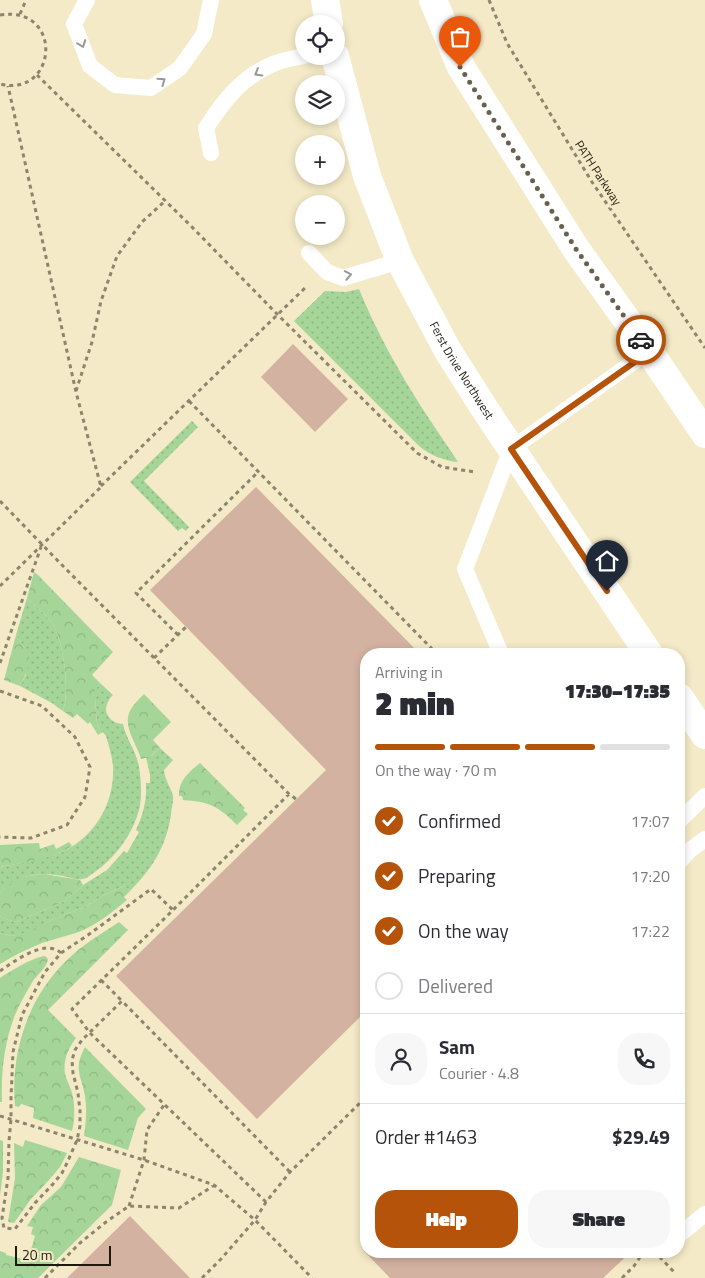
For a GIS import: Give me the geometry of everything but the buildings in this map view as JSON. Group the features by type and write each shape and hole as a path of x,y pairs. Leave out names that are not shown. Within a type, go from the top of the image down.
{"street":[{"path":"326,0 328,15"},
{"path":"433,0 460,67 576,249 705,434"},
{"name":"Ferst Drive Northwest","path":"337,65 367,176 400,262 448,351 511,449 646,648"},
{"path":"685,706 705,736"}],"lane":[{"path":"87,0 74,24 90,66 115,85 151,88 180,68 204,34 211,0"},
{"path":"211,153 206,128 222,103 245,80 274,64 295,58"},
{"path":"309,254 324,270 342,278 400,262"},
{"path":"498,648 465,568 511,449 649,352"},
{"path":"685,815 705,796"},
{"path":"685,855 705,839"},
{"path":"685,1230 705,1214"}],"path":[{"path":"20,14 26,0"},
{"name":"PATH Parkway","path":"489,0 507,43 592,182 705,348"},
{"path":"0,15 9,13 20,14 31,20 40,29 45,40 46,52 43,64 37,75 18,85 8,86 0,84"},
{"path":"37,75 417,453 442,468 476,472"},
{"path":"8,86 76,392 100,487"},
{"path":"76,392 92,342 101,301 116,256 142,222 165,201"},
{"path":"0,586 324,270"},
{"path":"189,401 431,648"},
{"path":"178,635 136,593 258,472"},
{"path":"0,501 296,799"},
{"path":"0,663 42,544"},
{"path":"154,658 186,627"},
{"path":"0,691 42,706 75,737 90,767 85,797 67,825 30,838 0,837"},
{"path":"266,1202 90,1033 72,1009 289,794"},
{"path":"122,1001 75,1050 72,1060 78,1093 80,1126 77,1140 67,1163 53,1184 15,1229 4,1228 2,1218 8,1178 13,1052 22,1015 45,972 62,952 151,889 173,910"},
{"path":"0,971 28,953 47,947 56,948 62,952"},
{"path":"101,980 290,1172"},
{"path":"202,1278 256,1220 266,1202 290,1172 360,1104"},
{"path":"45,1278 80,1243 129,1206 144,1160 147,1130 164,1105"},
{"path":"0,1116 144,1160 214,1186 256,1220 312,1278"},
{"path":"129,1206 179,1208 214,1186"},
{"path":"622,1278 639,1258"},
{"path":"661,1258 675,1273"}],"green space":[{"path":"359,289 380,336 397,366 458,462 437,457 419,446 294,321 325,291 346,292"},
{"path":"192,421 198,427 144,481 189,527 186,531 182,528 178,531 130,482"},
{"path":"34,572 113,652 92,675 100,683 95,690 97,723 101,733 98,735 90,722 88,724 77,714 73,718 63,711 66,679 60,642 52,623 27,598"},
{"path":"27,598 52,623 60,642 66,679 63,711 20,686 26,675 24,647 16,635"},
{"path":"16,635 25,649 28,660 27,671 20,686 4,680"},
{"path":"100,683 113,695 106,706 107,714 111,720 123,724 138,761 141,796 140,806 133,826 116,853 86,878 78,880 45,874 29,876 14,882 0,893 0,867 64,851 94,827 107,804 111,792 113,766 106,736 103,732 101,733 97,723 95,690"},
{"path":"144,694 171,722 153,740 160,748 149,757 141,759 129,728 128,715 135,703"},
{"path":"160,748 173,760 164,770 173,796 171,815 162,847 138,883 130,891 124,886 84,907 51,920 28,933 11,936 0,933 0,915 2,918 16,922 65,901 83,885 107,870 124,851 127,853 139,832 136,830 144,807 146,783 150,783 146,757 152,755"},
{"path":"200,763 245,808 243,810 248,814 237,825 213,806 183,800 182,796 179,796 182,781"},
{"path":"69,842 72,846 64,851 37,860 0,867 0,845 39,843 40,849 54,844 56,849"},
{"path":"44,874 80,880 83,885 65,901 16,922 2,918 0,915 0,893 19,879"},
{"path":"124,886 130,891 124,897 127,900 98,922 79,932 36,945 0,964 0,933 11,936 28,932 51,920 84,907"},
{"path":"119,922 128,930 48,1010 76,1038 65,1059 65,1074 74,1102 72,1131 33,1118 34,1108 21,1104 19,1107 15,1106 14,1086 19,1047 32,1009 41,992 53,976 78,950"},
{"path":"45,956 48,959 46,965 26,993 11,1026 4,1058 2,1102 0,1102 0,978 28,962"},
{"path":"85,1047 146,1109 138,1118 128,1150 84,1136 86,1101 79,1072 79,1061"},
{"path":"0,1140 3,1141 3,1171 0,1196"},
{"path":"25,1140 67,1153 60,1167 31,1199 14,1223 8,1222 15,1178 14,1143 23,1147"},
{"path":"79,1157 121,1170 112,1205 38,1278 0,1278 0,1251 6,1253 6,1255 28,1260 35,1236 31,1234 33,1227 27,1226 41,1205 61,1187"}],"way so far":[{"path":"460,67 576,249 641,340"}],"route":[{"path":"607,591 511,449 649,352 641,340"}]}
